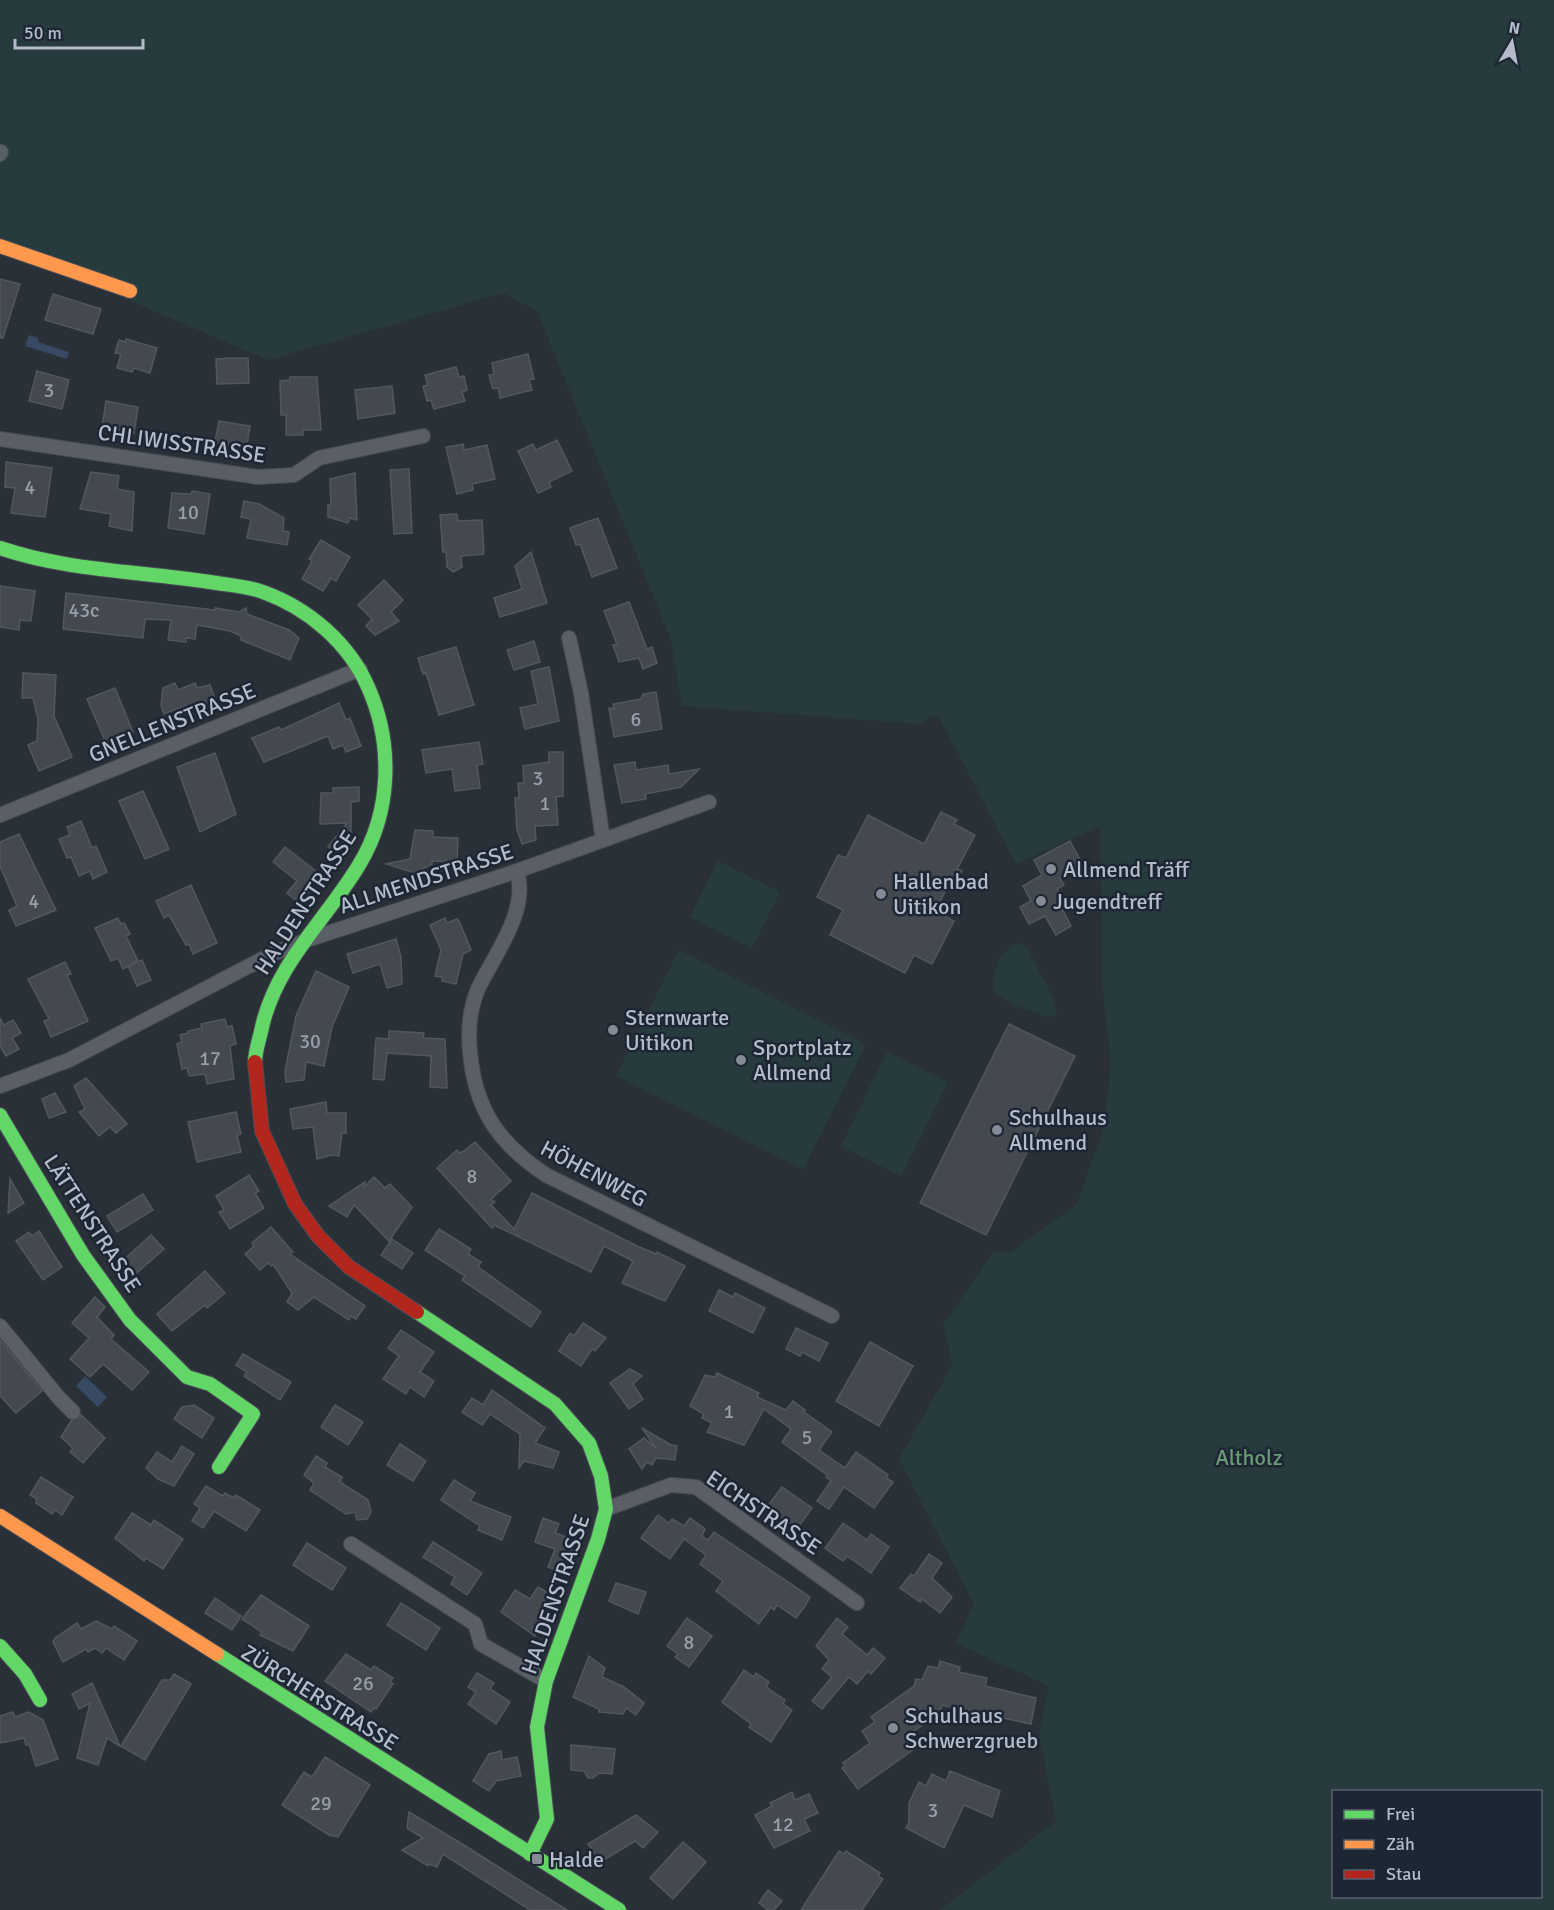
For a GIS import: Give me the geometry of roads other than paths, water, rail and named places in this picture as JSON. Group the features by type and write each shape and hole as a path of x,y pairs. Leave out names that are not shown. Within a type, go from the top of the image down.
{"street":[{"path":"0,246 130,291"},
{"name":"CHLIWISSTRASSE","path":"0,440 258,477 294,476 319,458 423,436"},
{"name":"HALDENSTRASSE","path":"0,548 32,559 69,566 184,578 262,591 288,603 325,627 360,669 376,705 386,744 383,807 360,864 284,969 267,1001 255,1059 262,1131 295,1204 318,1236 349,1267 555,1404 589,1443 601,1476 606,1509 598,1539 546,1681 537,1726 547,1819 530,1854"},
{"path":"569,638 581,693 603,840"},
{"name":"GNELLENSTRASSE","path":"0,815 360,669"},
{"name":"ALLMENDSTRASSE","path":"0,1086 69,1060 261,960 307,939 517,871 709,802"},
{"name":"HÖHENWEG","path":"517,871 522,886 519,906 477,992 468,1033 472,1081 485,1113 497,1132 513,1151 546,1175 832,1316"},
{"name":"LÄTTENSTRASSE","path":"0,1115 74,1241 110,1294 145,1335 188,1377 203,1380 254,1414 219,1467"},
{"path":"0,1326 73,1412"},
{"name":"EICHSTRASSE","path":"606,1509 671,1485 696,1487 857,1603"},
{"name":"ZÜRCHERSTRASSE","path":"0,1516 619,1910"},
{"path":"351,1544 475,1624 481,1644 546,1681"},
{"path":"0,1646 25,1674 40,1701"}],"water":[{"path":"29,335 38,338 38,342 69,352 67,359 25,346"},
{"path":"85,1376 107,1397 98,1407 76,1386"}],"place":[{"name":"Allmend Träff","path":"1051,869"},
{"name":"Hallenbad Uitikon","path":"881,894"},
{"name":"Jugendtreff","path":"1041,901"},
{"name":"Sternwarte Uitikon","path":"613,1030"},
{"name":"Sportplatz Allmend","path":"741,1060"},
{"name":"Schulhaus Allmend","path":"997,1130"},
{"name":"Schulhaus Schwerzgrueb","path":"893,1728"},
{"name":"Halde","path":"537,1859"}],"park label":[{"name":"Altholz","path":"1249,1457"}]}
